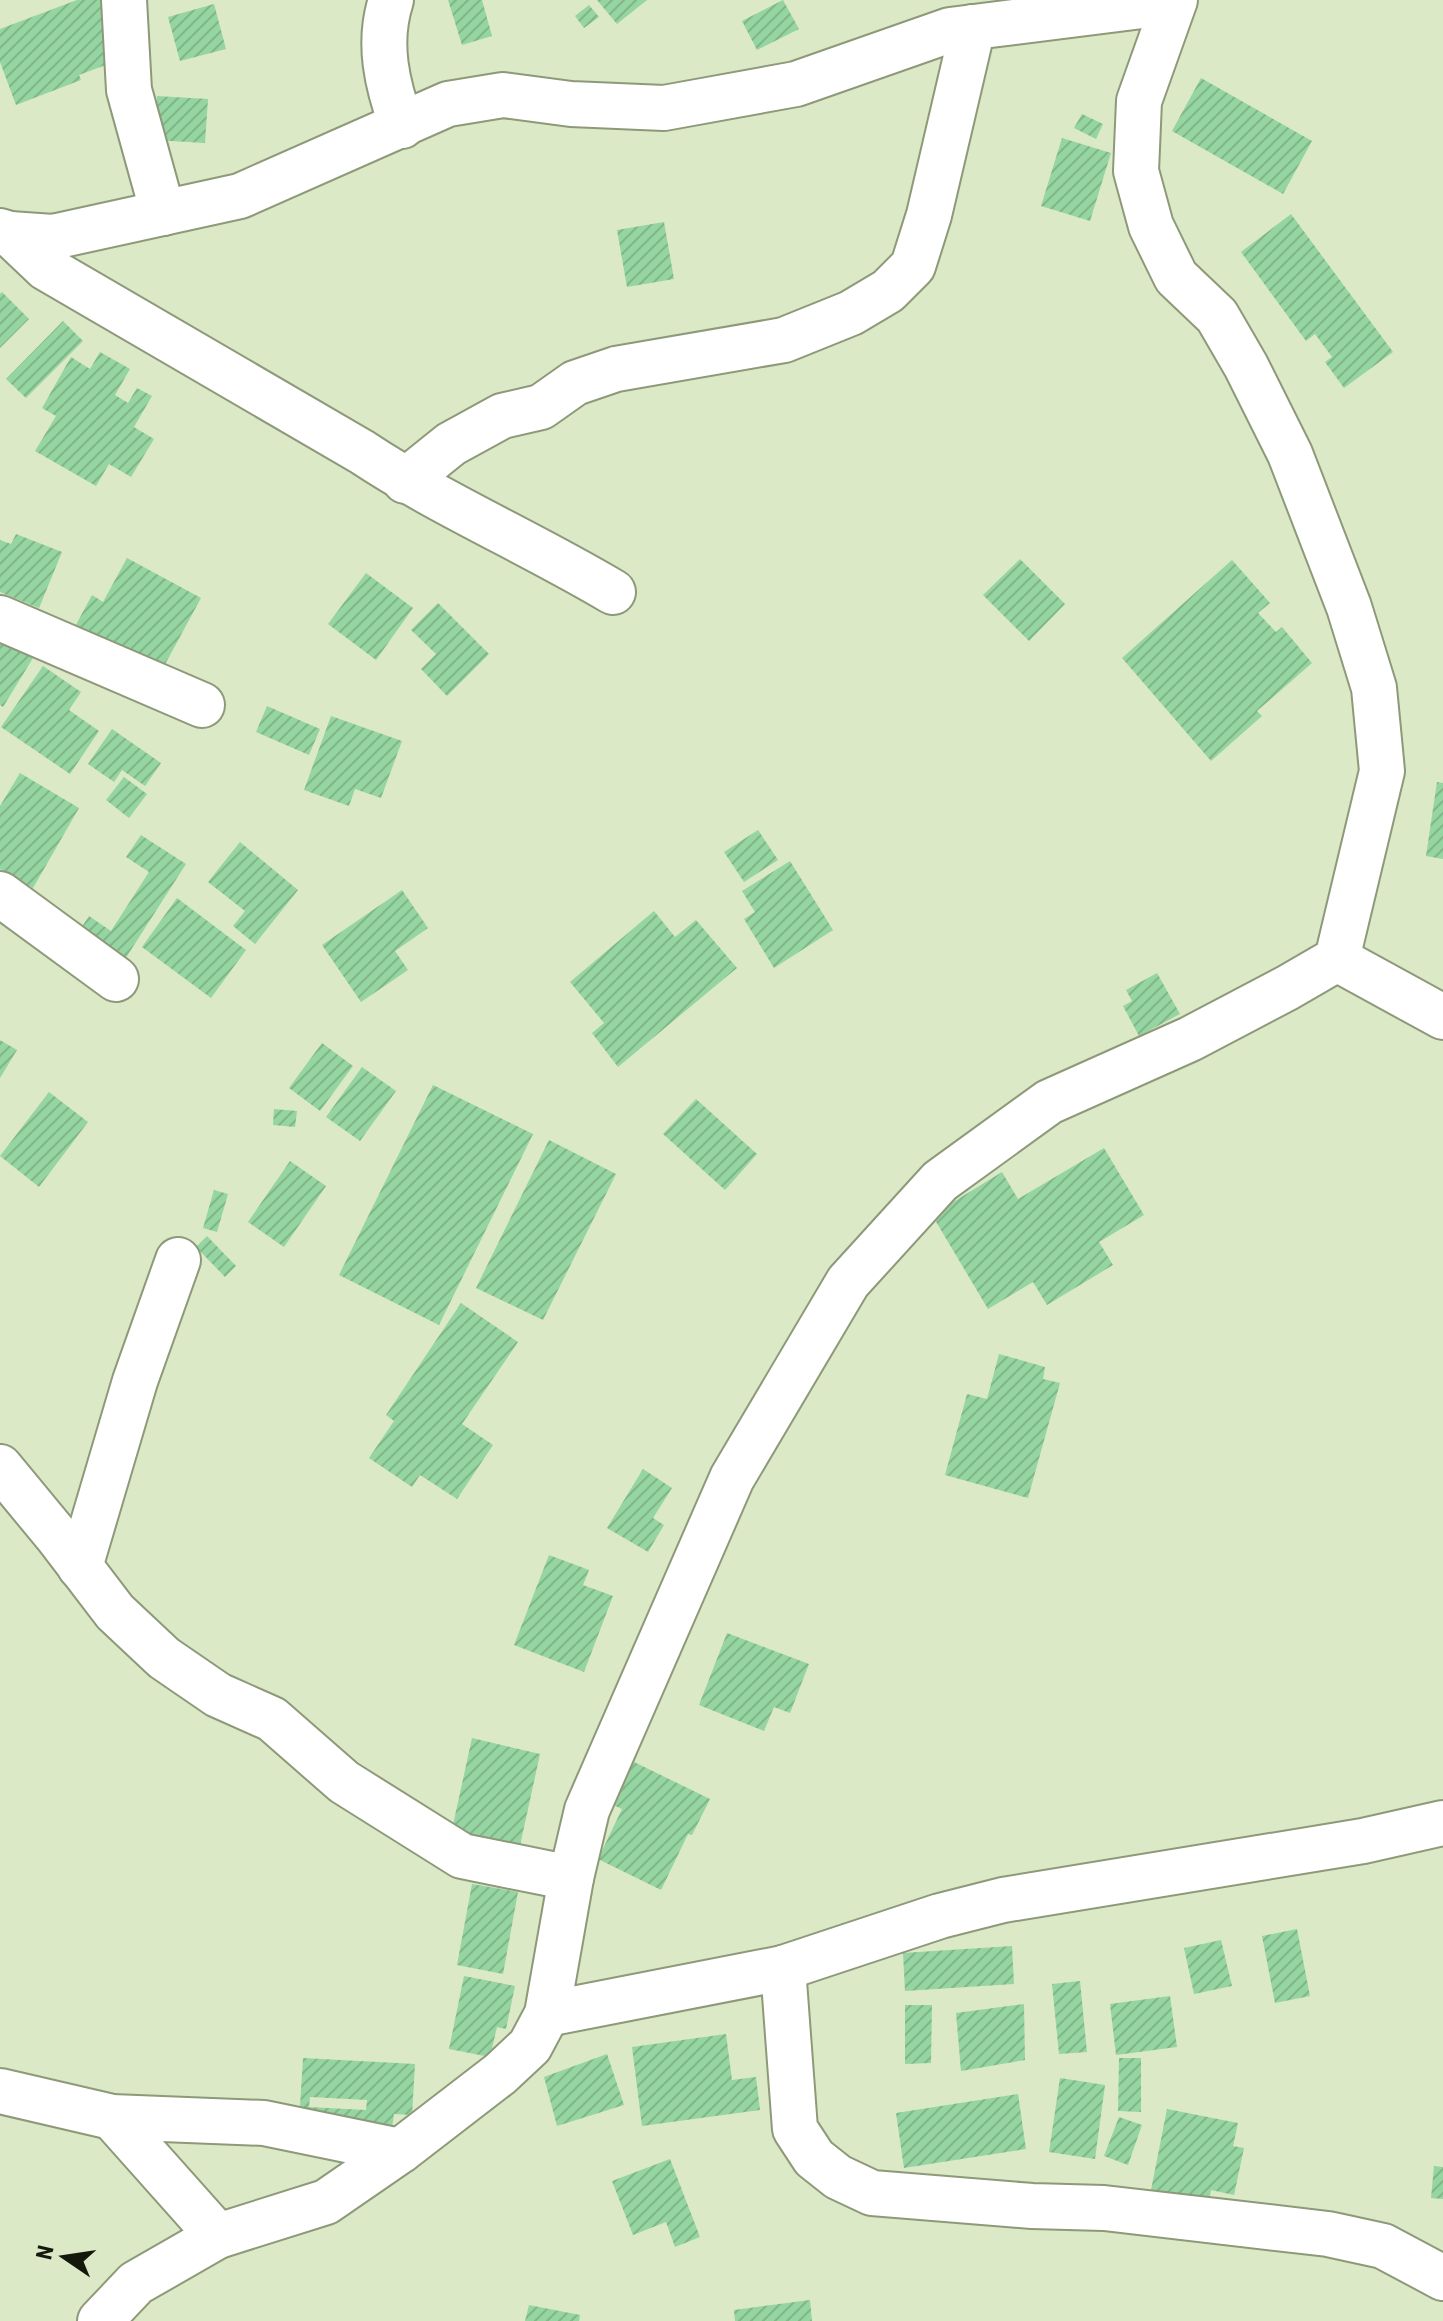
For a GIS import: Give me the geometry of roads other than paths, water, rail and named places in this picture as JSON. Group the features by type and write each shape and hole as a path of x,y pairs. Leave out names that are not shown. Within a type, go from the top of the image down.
{"street":[{"path":"124,0 129,90 163,213"},
{"path":"391,0 383,47 387,87 402,126"},
{"path":"5,233 53,237 240,196 448,104 503,95 571,104 664,108 796,84 950,30 1175,1 1139,101 1136,171 1151,226 1176,277 1217,316 1290,454 1349,607 1374,688 1382,771 1337,959 1190,1039 1049,1102 940,1181 848,1282 732,1478 587,1810 571,1878 547,2014 530,2046 500,2074 400,2151 326,2202 218,2236 136,2283 100,2321"},
{"path":"405,481 451,444 502,416 541,407 575,383 616,369 784,340 851,313 888,291 913,266 929,215 973,27"},
{"path":"5,233 46,268 362,452 405,481 613,592"},
{"path":"0,618 202,705"},
{"path":"0,894 116,979"},
{"path":"1337,959 1443,1017"},
{"path":"80,1567 135,1381 178,1260"},
{"path":"0,1467 115,1612 164,1658 218,1695 272,1719 344,1782 462,1856 571,1878"},
{"path":"547,2014 783,1968 940,1916 1003,1900 1363,1841 1443,1823"},
{"path":"783,1968 795,2129 814,2158 838,2177 872,2193 1032,2206 1104,2208 1328,2234 1383,2246 1443,2278"},
{"path":"0,2091 112,2117 264,2123 400,2151"},
{"path":"112,2117 218,2236"}]}
